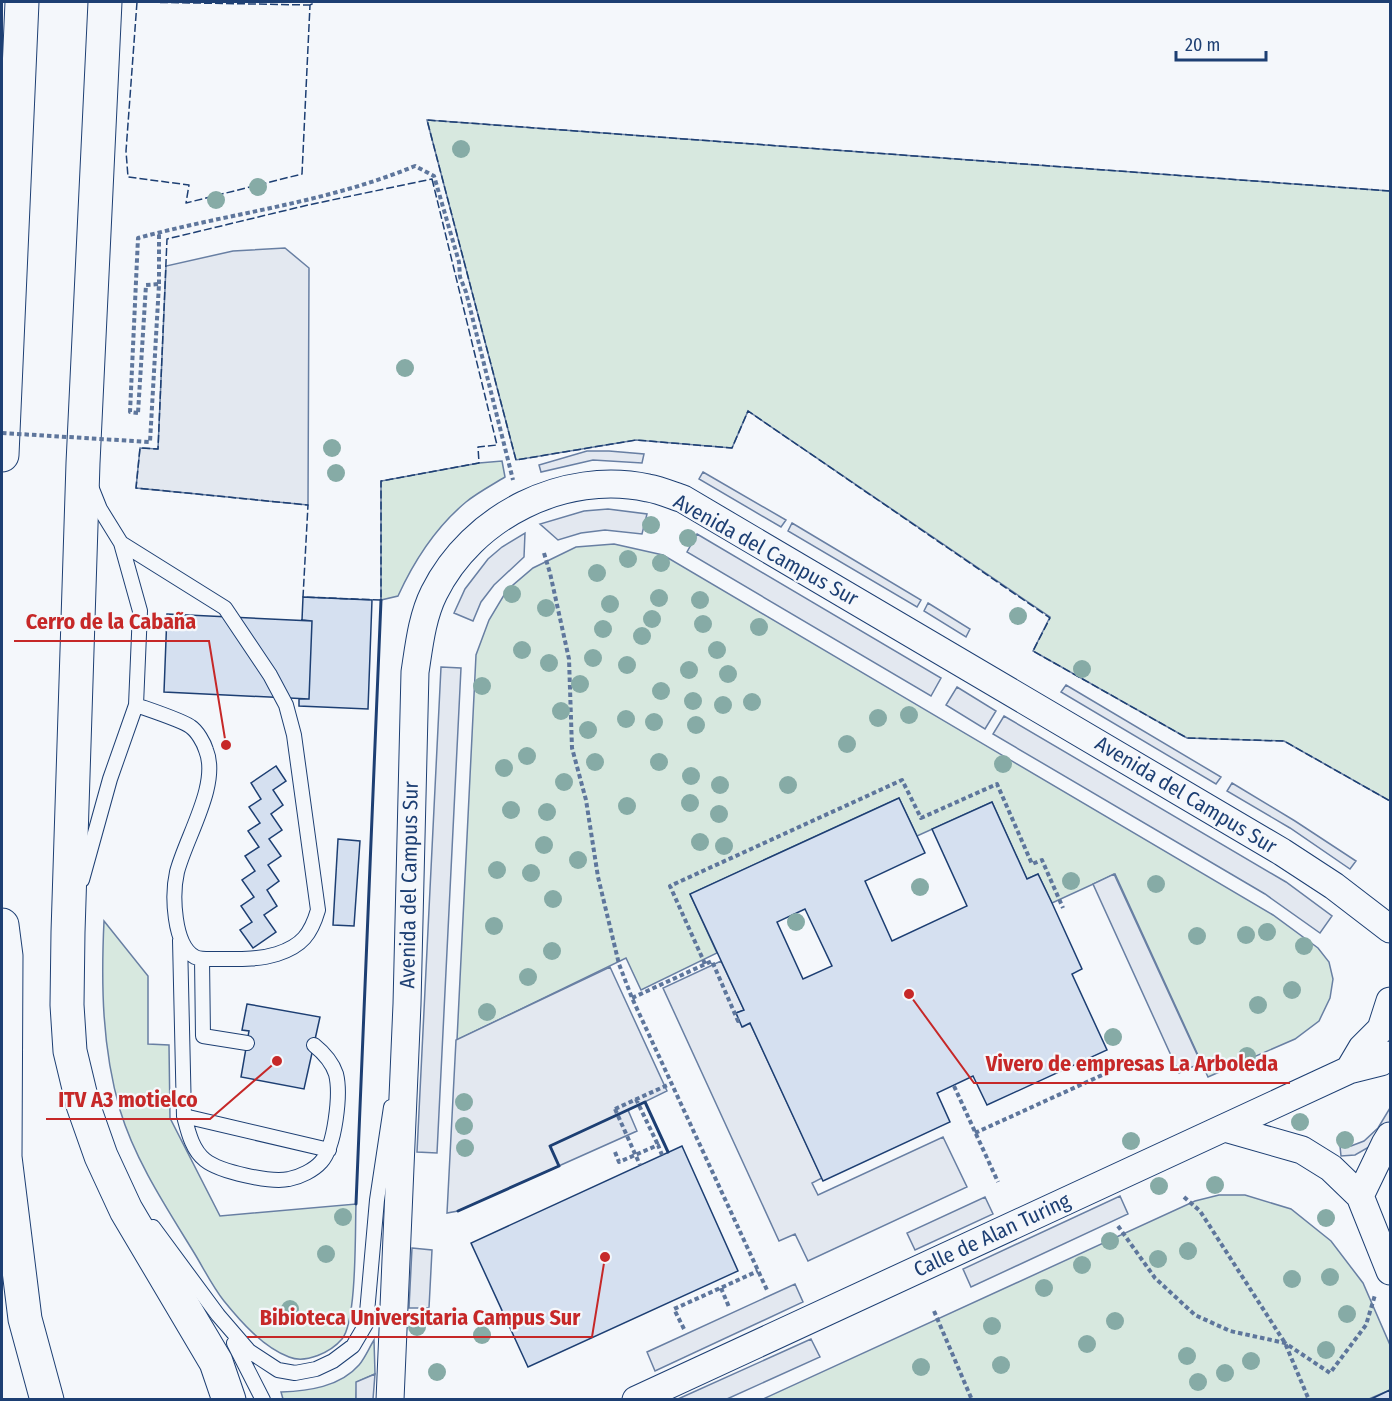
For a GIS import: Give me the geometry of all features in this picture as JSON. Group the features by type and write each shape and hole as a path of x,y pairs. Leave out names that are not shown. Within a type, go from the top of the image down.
{"highway":[{"path":"2,455 12,185 22,2"},
{"path":"105,2 83,463 68,932 67,1005 70,1051 83,1105 101,1156 126,1210 216,1362 229,1400"},
{"path":"2,925 6,956 5,1157 25,1319 47,1400"}],"street":[{"name":"Avenida del Campus Sur","path":"390,1400 406,1004 415,672 422,629 434,593 457,559 499,519 533,501 561,490 585,485 610,484 648,488 683,499 1282,852 1334,886 1390,929"},
{"path":"1349,1070 1362,1048 1381,1029 1390,1001"},
{"name":"Calle de Alan Turing","path":"636,1400 1349,1070 1382,1062 1390,1055"},
{"path":"1226,1128 1302,1150 1331,1168 1360,1196 1390,1271"},
{"path":"1360,1196 1390,1136"}],"lane":[{"path":"68,932 110,779 136,705 140,611 121,543 100,509 83,463"},
{"path":"121,543 225,608 270,675 286,705 294,735 318,910 313,929 302,941 277,954 244,959 202,959 186,950 180,940"},
{"path":"136,705 191,727 206,748 210,765 206,791 177,873 176,910 180,940 183,1116 191,1141 204,1160 221,1169 270,1179 289,1179 307,1173 321,1163 329,1150 337,1105 336,1074 326,1054 314,1045"},
{"path":"202,959 204,1036 247,1043"},
{"path":"101,1156 218,1315 249,1352 278,1370 295,1373 316,1369 333,1361 353,1346 366,1324 377,1200 406,1004"},
{"path":"183,1116 329,1150"},
{"path":"218,1315 263,1400"}],"path":[{"path":"159,284 146,285 138,413 130,412 138,238 306,201 384,179 415,166 434,176 459,262 460,277 466,292 513,482"},
{"path":"2,433 150,442 159,284 159,232"},
{"path":"544,554 568,659 572,748 586,800 598,877 619,964 632,998 767,1290"},
{"path":"705,964 670,886 902,780 921,818 997,784 1032,864 1042,860 1063,908"},
{"path":"632,998 712,961 739,1020"},
{"path":"975,1133 1133,1061"},
{"path":"640,1165 615,1109 672,1083"},
{"path":"954,1086 998,1182"},
{"path":"636,1099 662,1155"},
{"path":"615,1152 620,1162 658,1145"},
{"path":"1184,1197 1200,1211 1285,1343 1310,1400"},
{"path":"1119,1226 1155,1278 1195,1315 1230,1331 1285,1343 1330,1373 1366,1325 1376,1293"},
{"path":"684,1329 674,1309 758,1270"},
{"path":"721,1288 729,1307"},
{"path":"934,1311 972,1400"}],"shaded area":[{"path":"427,120 1390,191 1390,801 1284,741 1187,738 1033,651 1050,617 748,411 732,448 636,440 516,460"},
{"path":"285,248 309,268 308,505 136,488 140,448 158,449 166,266 233,251"},
{"path":"587,451 644,454 642,463 593,460 541,472 539,465"},
{"path":"502,461 505,477 475,495 455,512 427,545 398,596 381,600 381,481"},
{"path":"703,472 786,520 781,527 699,479"},
{"path":"608,509 647,514 642,534 605,530 581,533 558,540 540,524 584,511"},
{"path":"792,523 921,600 917,607 788,531"},
{"path":"525,533 524,557 494,585 481,602 473,621 454,613 465,589 488,559"},
{"path":"697,534 941,678 931,696 687,552"},
{"path":"614,544 663,555 1273,915 1318,948 1329,962 1333,979 1330,998 1319,1021 1295,1039 1208,1077 1115,874 1052,903 1038,874 1027,879 992,802 917,836 899,798 690,894 717,953 641,990 626,958 457,1040 476,655 489,620 507,590 533,568 576,547"},
{"path":"928,603 970,629 966,637 924,611"},
{"path":"441,667 461,668 437,1153 417,1152"},
{"path":"1066,685 1221,777 1216,784 1061,692"},
{"path":"957,687 996,711 985,729 946,705"},
{"path":"1004,716 1286,882 1332,916 1320,933 1265,894 993,734"},
{"path":"1232,783 1356,861 1350,869 1290,828 1227,791"},
{"path":"1114,874 1201,1063 1179,1073 1093,884"},
{"path":"104,921 148,976 148,1044 169,1045 170,1118 220,1216 356,1204 353,1295 347,1329 337,1344 318,1356 296,1359 279,1353 245,1325 216,1289 162,1200 134,1147 120,1110 109,1063 103,993"},
{"path":"721,961 744,1010 736,1013 743,1027 750,1023 822,1178 812,1183 818,1195 943,1137 967,1187 808,1261 795,1234 779,1241 663,988"},
{"path":"610,967 667,1091 628,1110 637,1131 458,1211 447,1213 456,1040"},
{"path":"1390,1108 1390,1123 1376,1143 1355,1155 1341,1156 1340,1146 1351,1146 1364,1141 1378,1128"},
{"path":"1219,1195 1245,1195 1291,1209 1331,1241 1363,1283 1390,1345 1390,1390 1369,1399 761,1400 1195,1201"},
{"path":"1120,1196 1128,1214 971,1287 963,1269"},
{"path":"985,1197 993,1214 915,1250 907,1233"},
{"path":"412,1248 432,1250 429,1308 409,1308"},
{"path":"795,1284 803,1302 655,1371 647,1352"},
{"path":"811,1339 820,1357 727,1399 678,1399"},
{"path":"374,1340 375,1374 357,1382 356,1399 283,1399 281,1392 313,1389 343,1378 359,1365"},
{"path":"375,1374 373,1399 356,1399 356,1382"}],"building":[{"path":"303,597 372,600 368,709 299,706 299,699 309,699 312,621 302,620"},
{"path":"167,614 312,621 309,699 164,692"},
{"path":"276,766 286,781 273,790 283,805 271,814 282,830 269,839 281,856 268,865 279,881 267,890 277,906 264,915 276,932 253,948 240,930 252,922 241,906 254,897 242,880 255,871 245,856 259,847 248,831 260,823 249,807 261,799 251,783"},
{"path":"899,798 925,853 865,881 892,941 967,906 932,829 992,802 1027,879 1038,874 1052,903 1082,969 1072,974 1107,1050 987,1105 973,1076 937,1093 950,1122 823,1181 750,1023 742,1027 736,1013 744,1010 690,894","holes":["805,909 832,966 803,979 777,922"]},
{"path":"338,839 360,841 354,926 333,925"},
{"path":"247,1004 320,1017 304,1089 241,1077 249,1031 242,1030"},
{"path":"682,1146 738,1271 528,1367 471,1243"},
{"path":"1390,1390 1390,1400 1369,1400"}],"fence":[{"path":"137,2 126,151 128,177 189,185 186,203 302,174 310,5 316,2"},
{"path":"138,2 310,5"},
{"path":"1390,191 427,120 516,460 636,440 732,448 748,411 1050,618 1033,651 1187,738 1284,741 1390,801"},
{"path":"432,179 497,445 478,447 479,463 381,481 381,600 303,597 308,505 136,488 140,448 158,449 167,239 308,205 432,179"}],"wall":[{"path":"356,1204 381,600"},
{"path":"458,1211 559,1166 550,1146 645,1102 668,1152"}],"place":[{"name":"Cerro de la Cabaña","path":"226,745"},
{"name":"Vivero de empresas La Arboleda","path":"909,994"},
{"name":"ITV A3 motielco","path":"277,1061"},
{"name":"Bibioteca Universitaria Campus Sur","path":"605,1257"}]}
